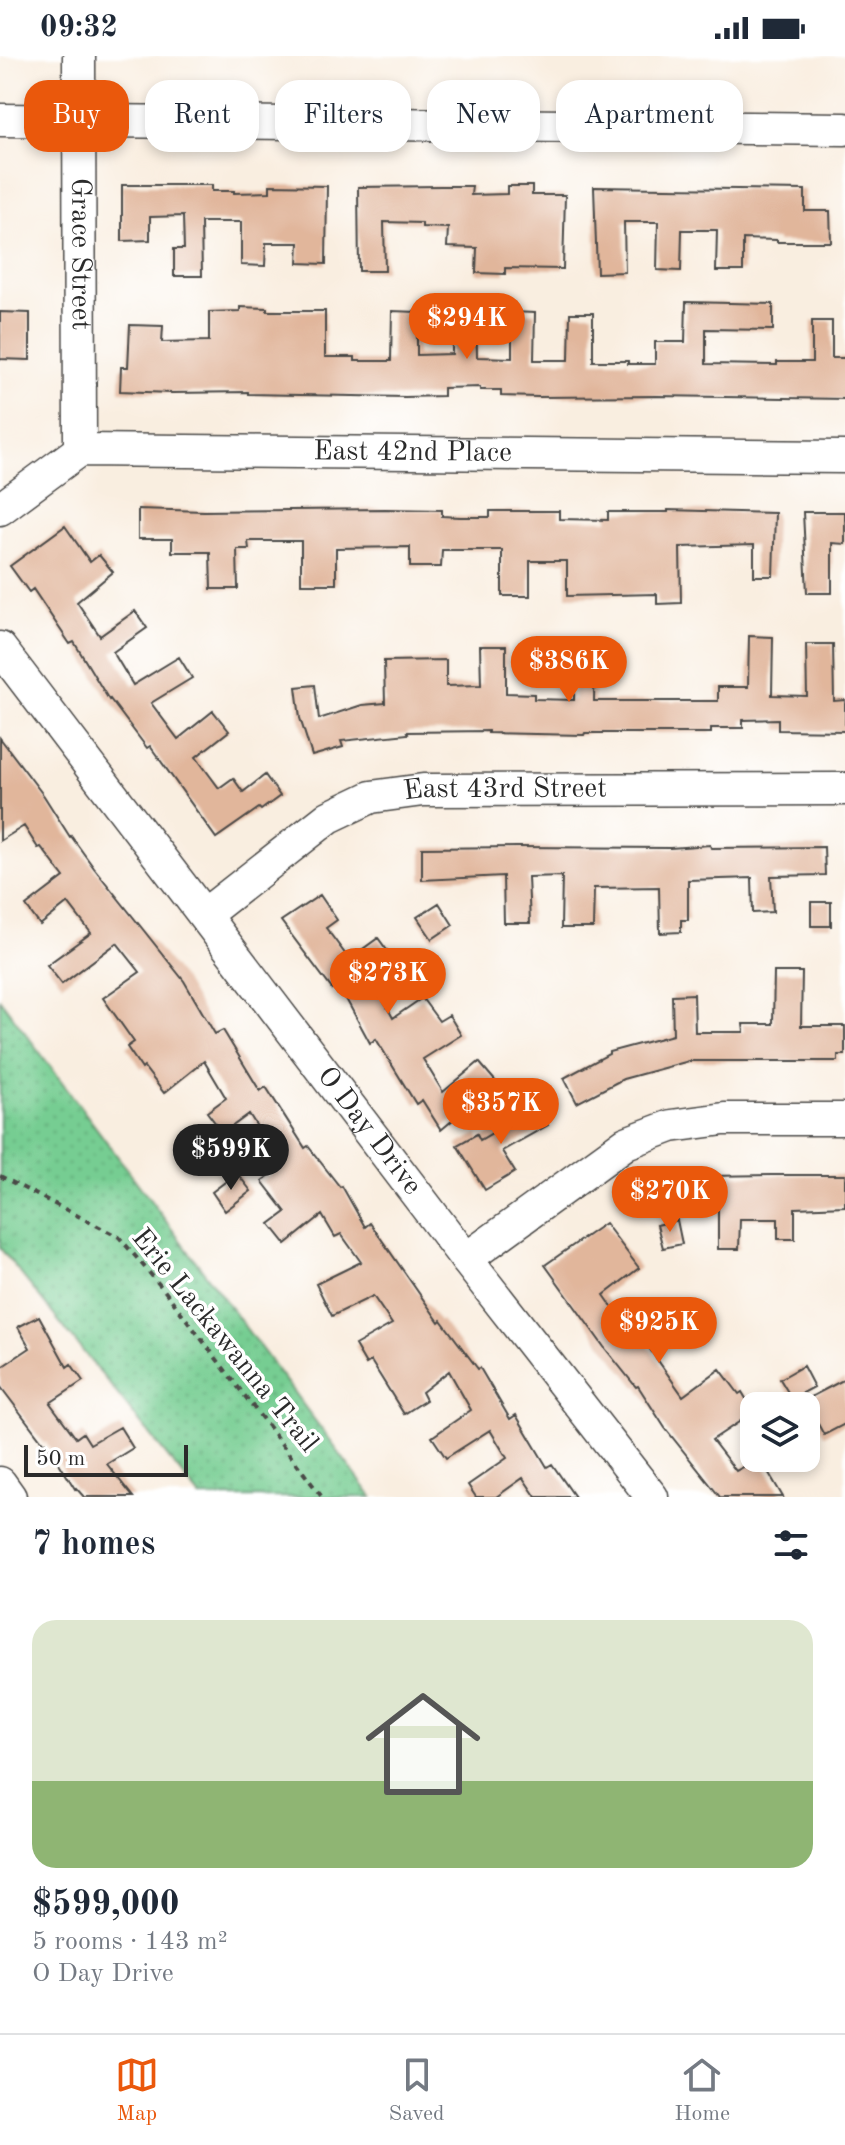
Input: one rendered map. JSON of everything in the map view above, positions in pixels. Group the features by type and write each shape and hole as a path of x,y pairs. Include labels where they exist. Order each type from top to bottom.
{"street":[{"name":"Grace Street","path":"79,56 79,80"},
{"path":"0,120 24,120"},
{"path":"129,122 845,129"},
{"name":"Grace Street","path":"80,152 80,450"},
{"path":"0,509 80,450"},
{"name":"East 42nd Place","path":"80,450 845,457"},
{"name":"O Day Drive","path":"0,648 466,1259 652,1497"},
{"name":"East 43rd Street","path":"204,915 329,817 371,797 423,790 845,789"},
{"path":"466,1259 626,1143 660,1130 724,1119 845,1119"}],"path":[{"name":"Erie Lackawanna Trail","path":"0,1176 119,1237 164,1290 322,1497"}],"green space":[{"path":"0,999 372,1497 200,1497 0,1248"}],"building":[{"path":"122,185 212,185 212,191 234,193 270,192 270,185 327,186 326,264 298,263 299,243 266,243 265,266 241,265 241,222 201,222 202,276 174,276 174,249 184,249 183,216 150,217 150,240 122,241"},
{"path":"472,186 471,195 507,194 507,186 532,186 532,195 565,195 563,269 505,268 505,274 476,273 477,248 447,247 448,228 422,227 422,223 384,222 385,271 359,271 358,187"},
{"path":"594,187 805,190 805,211 830,211 831,242 743,239 743,271 716,271 717,230 682,230 681,271 657,270 658,222 624,222 625,272 597,273"},
{"path":"686,302 773,304 773,330 706,329 706,364 812,362 812,321 832,321 832,358 845,358 845,399 501,396 501,390 480,390 480,387 443,388 443,396 405,397 120,391 121,367 128,367 130,325 163,326 162,342 209,341 209,312 240,311 240,307 267,308 267,311 325,311 325,357 355,357 355,361 391,361 392,311 417,312 417,355 452,354 452,312 476,311 477,357 512,358 512,312 535,313 534,360 569,360 570,313 593,313 593,361 655,364 655,342 685,342"},
{"path":"0,312 30,313 30,360 0,359"},
{"path":"138,509 442,510 442,516 460,517 490,517 490,511 559,511 559,519 608,520 608,512 775,513 773,576 754,576 754,545 680,547 681,603 657,604 657,594 567,596 567,561 530,561 530,596 502,596 502,550 442,550 441,567 410,567 410,547 336,548 336,584 301,584 301,541 248,541 249,549 237,549 238,589 211,589 210,552 172,552 172,539 138,539"},
{"path":"803,512 845,512 845,544 832,543 832,593 807,593"},
{"path":"65,526 90,562 99,555 113,572 77,602 100,636 135,611 147,628 113,652 133,685 179,657 192,678 151,703 178,739 213,711 229,731 196,757 219,788 233,778 243,792 265,775 280,796 216,838 150,746 147,748 109,700 74,642 70,644 33,589 29,592 10,566"},
{"path":"749,636 773,637 772,695 807,696 806,644 833,644 834,701 845,700 845,731 778,730 778,719 743,720 743,728 711,728 711,733 584,735 407,732 341,741 343,747 312,756 300,718 296,687 315,685 319,719 362,705 385,703 384,661 446,660 446,686 481,685 480,646 506,646 506,693 534,694 534,699 574,700 575,657 595,657 594,701 718,701 718,687 748,687"},
{"path":"0,738 44,796 70,837 184,981 215,1034 223,1030 260,1091 266,1087 305,1148 308,1146 342,1186 365,1227 370,1223 439,1322 441,1320 480,1368 510,1419 516,1415 547,1467 552,1464 575,1497 536,1497 523,1478 496,1497 476,1497 468,1485 507,1458 490,1430 446,1458 432,1437 471,1410 449,1371 422,1392 426,1400 404,1414 371,1361 366,1364 355,1345 392,1324 373,1296 332,1316 316,1284 361,1262 341,1234 335,1237 322,1215 286,1244 270,1224 286,1212 262,1181 282,1166 249,1114 223,1133 207,1112 226,1098 204,1061 164,1093 127,1047 134,1042 103,998 140,972 117,943 62,984 47,965 91,933 68,903 40,925 26,906 64,877 41,847 38,848 24,826 0,841"},
{"path":"710,845 711,848 824,847 825,875 771,876 773,912 753,913 752,878 688,880 688,920 681,920 681,932 660,933 659,887 594,888 593,928 561,928 562,876 528,877 530,923 504,923 503,876 422,880 422,848 670,848"},
{"path":"320,895 337,920 326,928 349,959 378,938 392,957 369,974 393,1018 422,998 439,1021 449,1015 461,1035 423,1059 443,1092 479,1062 497,1083 441,1130 422,1100 416,1104 376,1039 370,1043 338,984 332,989 281,921"},
{"path":"811,902 831,902 831,926 811,926"},
{"path":"439,903 453,925 432,939 417,917"},
{"path":"774,972 802,972 801,1026 845,1026 845,1055 838,1055 838,1061 689,1061 623,1079 577,1103 564,1078 609,1052 673,1035 672,995 694,994 695,1032 744,1032 743,1024 773,1024"},
{"path":"536,1102 548,1125 502,1151 515,1172 485,1190 457,1145 477,1134 480,1140 514,1120 512,1115"},
{"path":"237,1173 251,1191 225,1211 212,1192"},
{"path":"845,1175 845,1206 795,1208 795,1239 778,1239 778,1219 740,1219 739,1249 718,1249 718,1207 673,1218 665,1186 707,1176"},
{"path":"677,1220 682,1244 663,1248 657,1225"},
{"path":"605,1223 639,1268 604,1295 625,1325 665,1301 679,1322 645,1342 683,1396 720,1369 740,1393 740,1421 712,1440 736,1471 768,1472 783,1497 720,1497 545,1265"},
{"path":"39,1316 67,1367 71,1364 83,1381 50,1403 76,1438 83,1433 90,1444 120,1427 133,1448 107,1464 133,1497 84,1497 75,1489 46,1442 44,1444 0,1386 0,1368 30,1348 18,1327"},
{"path":"803,1366 814,1387 805,1392 788,1392 780,1379"},
{"path":"845,1379 845,1424 824,1435 820,1428 820,1392"}]}
